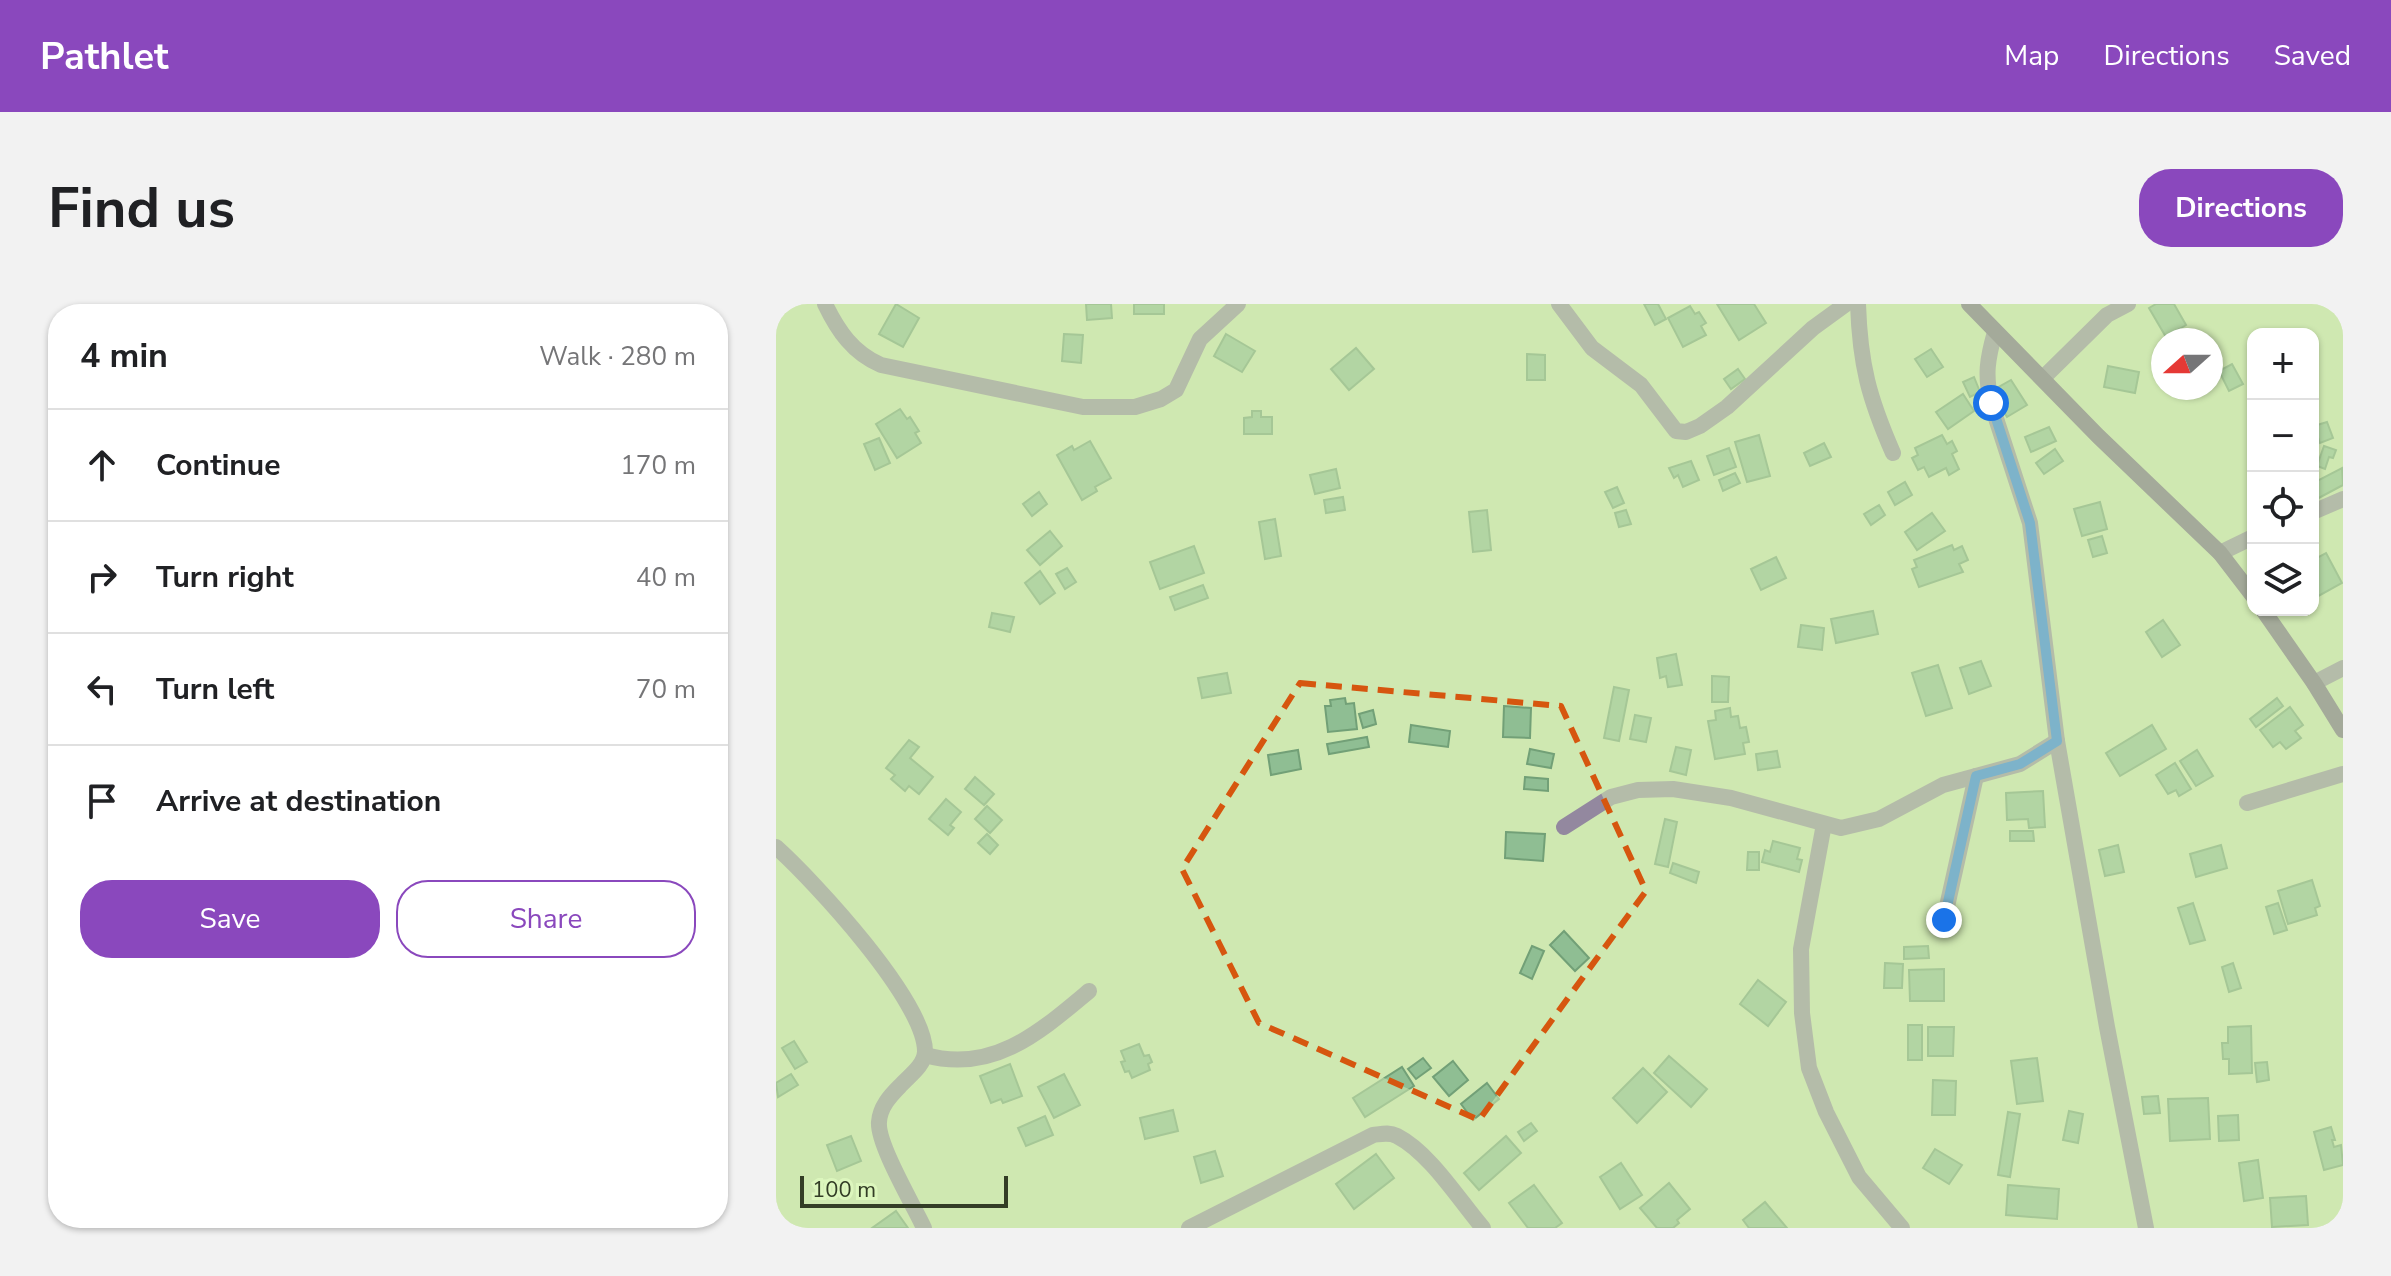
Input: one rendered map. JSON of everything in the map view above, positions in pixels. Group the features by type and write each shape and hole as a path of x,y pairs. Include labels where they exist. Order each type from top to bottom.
{"street":[{"path":"825,304 835,325 851,346 865,358 881,365 1083,407 1135,407 1161,399 1176,390 1200,339 1238,304"},
{"path":"1559,304 1592,348 1641,385 1676,431 1686,432 1727,407 1813,328 1846,304"},
{"path":"1858,304 1861,361 1874,409 1893,453"},
{"path":"1969,304 2098,436 2220,553 2247,588"},
{"path":"2043,378 2107,315 2128,304"},
{"path":"1995,332 1986,364 1987,383 2030,523 2057,741 2146,1228"},
{"path":"2319,509 2343,499"},
{"path":"2220,553 2247,540"},
{"path":"2267,616 2343,730"},
{"path":"2314,683 2343,668"},
{"path":"1564,827 1611,797 1638,790 1673,789 1731,798 1841,828 1865,824 1933,789 2020,764 2057,741"},
{"path":"2247,803 2343,774"},
{"path":"1944,920 1976,776"},
{"path":"1824,824 1801,949 1802,1013 1809,1068 1826,1112 1859,1177 1902,1228"},
{"path":"776,847 858,934 914,1012 925,1055 919,1066 886,1101 879,1122 885,1149 924,1228"},
{"path":"925,1055 957,1060 1009,1050 1040,1032 1089,991"},
{"path":"1189,1228 1373,1135 1387,1133 1398,1136 1428,1161 1483,1228"}],"highlighted area":[{"path":"1300,683 1561,706 1646,891 1479,1120 1259,1023 1182,869"}],"building":[{"path":"896,304 919,318 903,347 879,334"},
{"path":"1086,304 1111,304 1112,318 1087,320"},
{"path":"1134,304 1164,304 1164,314 1134,314"},
{"path":"1644,304 1658,304 1666,319 1655,325"},
{"path":"1717,304 1754,304 1766,323 1739,340"},
{"path":"2156,304 2174,304 2186,325 2161,328 2149,308"},
{"path":"1690,306 1695,314 1699,312 1706,323 1701,326 1706,335 1683,347 1668,318"},
{"path":"1064,334 1083,335 1081,363 1062,361"},
{"path":"1226,334 1255,351 1242,372 1214,356"},
{"path":"1356,348 1374,369 1349,390 1331,369"},
{"path":"1931,349 1943,367 1927,377 1915,359"},
{"path":"1527,354 1545,355 1545,380 1527,380"},
{"path":"2232,364 2243,384 2229,391 2223,379 2223,369"},
{"path":"2108,366 2139,372 2135,393 2104,387"},
{"path":"1738,369 1745,379 1731,389 1724,379"},
{"path":"1974,377 1980,392 1970,397 1963,382"},
{"path":"2011,380 2027,405 2007,417 1998,402 2003,399 1997,388"},
{"path":"1963,394 1974,411 1948,429 1936,412"},
{"path":"900,409 919,431 915,433 921,443 897,458 876,424"},
{"path":"1252,411 1261,411 1261,417 1272,417 1272,434 1244,434 1244,418 1252,417"},
{"path":"2327,422 2333,438 2320,443 2319,424"},
{"path":"2049,427 2056,441 2031,452 2025,437"},
{"path":"1759,435 1770,476 1747,482 1735,442"},
{"path":"1942,435 1947,444 1952,441 1957,451 1952,454 1959,469 1949,475 1946,468 1929,477 1924,467 1918,470 1912,458 1918,455 1915,448"},
{"path":"879,438 890,463 875,470 864,444"},
{"path":"1090,441 1111,478 1095,487 1097,491 1082,500 1057,455 1072,446 1074,450"},
{"path":"1824,443 1831,457 1810,466 1804,453"},
{"path":"2324,446 2336,450 2333,458 2329,457 2325,469 2319,467"},
{"path":"1729,448 1736,467 1714,475 1707,456"},
{"path":"2055,449 2063,461 2044,474 2036,463"},
{"path":"1691,461 1699,480 1683,487 1678,475 1674,478 1669,468"},
{"path":"2342,468 2343,485 2319,498 2319,480"},
{"path":"1336,469 1340,488 1315,494 1310,475"},
{"path":"1735,473 1740,483 1723,491 1719,480"},
{"path":"1905,482 1912,495 1895,505 1888,492"},
{"path":"1617,487 1624,503 1613,508 1605,492"},
{"path":"1039,492 1047,504 1032,516 1023,504"},
{"path":"1343,497 1345,510 1326,513 1324,500"},
{"path":"2100,502 2107,529 2082,536 2074,509"},
{"path":"1879,505 1885,515 1871,525 1864,514"},
{"path":"1487,510 1491,550 1473,552 1469,512"},
{"path":"1626,510 1631,524 1619,527 1615,513"},
{"path":"1932,513 1945,531 1917,550 1905,532"},
{"path":"1275,519 1281,556 1265,559 1259,522"},
{"path":"1050,531 1062,546 1040,565 1027,550"},
{"path":"2102,536 2107,553 2093,557 2088,540"},
{"path":"1952,545 1954,550 1962,546 1968,560 1959,564 1963,572 1919,587 1912,569 1917,567 1914,560"},
{"path":"1194,546 1204,573 1160,589 1150,562"},
{"path":"2326,553 2342,583 2319,596 2319,557"},
{"path":"1776,557 1786,578 1761,590 1751,569"},
{"path":"1067,568 1076,582 1065,589 1056,574"},
{"path":"1040,571 1055,593 1040,604 1025,583"},
{"path":"1203,585 1208,598 1175,610 1170,597"},
{"path":"1873,611 1878,634 1836,643 1831,619"},
{"path":"992,613 1014,617 1010,632 989,627"},
{"path":"2163,620 2180,645 2162,657 2146,632"},
{"path":"1801,625 1824,628 1822,650 1798,647"},
{"path":"1676,654 1682,685 1668,687 1666,676 1660,678 1657,658"},
{"path":"1981,661 1991,686 1969,694 1960,668"},
{"path":"1938,665 1952,708 1926,716 1912,673"},
{"path":"1227,673 1231,693 1202,698 1198,678"},
{"path":"1712,676 1729,677 1728,702 1712,702"},
{"path":"1614,687 1629,690 1619,741 1604,738"},
{"path":"1345,698 1346,704 1354,703 1357,729 1328,732 1325,706 1331,706 1330,700"},
{"path":"2277,698 2283,706 2256,727 2250,719"},
{"path":"1504,706 1531,708 1530,738 1503,737"},
{"path":"2290,707 2303,725 2295,731 2301,738 2286,749 2280,742 2273,747 2260,730"},
{"path":"1730,708 1731,717 1738,716 1740,728 1746,727 1749,742 1743,743 1745,754 1715,759 1708,721 1716,720 1715,711"},
{"path":"1373,710 1376,724 1363,728 1359,714"},
{"path":"1635,715 1651,718 1646,742 1630,739"},
{"path":"1411,725 1450,731 1448,747 1409,742"},
{"path":"2152,725 2166,749 2120,776 2106,753"},
{"path":"1367,737 1369,747 1329,754 1327,744"},
{"path":"909,740 919,747 910,758 933,777 919,794 909,786 905,791 891,779 895,775 886,768"},
{"path":"1676,747 1691,750 1686,775 1670,771"},
{"path":"1530,749 1554,754 1551,768 1527,764"},
{"path":"1298,750 1301,769 1271,775 1268,755"},
{"path":"2197,750 2213,776 2196,786 2180,761"},
{"path":"1777,751 1780,767 1758,770 1756,754"},
{"path":"2175,763 2191,789 2179,796 2176,790 2168,794 2156,775"},
{"path":"975,777 994,794 984,805 965,789"},
{"path":"1525,777 1548,779 1548,791 1524,789"},
{"path":"2043,791 2045,827 2029,828 2028,819 2007,820 2006,793"},
{"path":"946,799 961,812 950,825 954,828 948,835 929,819"},
{"path":"987,806 1002,820 990,833 975,819"},
{"path":"1665,819 1677,822 1668,867 1655,864"},
{"path":"2010,831 2033,831 2034,841 2010,841"},
{"path":"1506,832 1545,834 1543,861 1505,858"},
{"path":"987,834 998,845 990,854 978,843"},
{"path":"1773,841 1800,848 1797,859 1802,860 1799,872 1762,862 1765,850 1770,852"},
{"path":"2118,845 2124,872 2105,876 2099,850"},
{"path":"2221,845 2227,868 2196,877 2190,854"},
{"path":"1748,852 1759,852 1759,870 1747,870"},
{"path":"1673,863 1699,872 1696,883 1670,873"},
{"path":"2312,880 2320,906 2315,908 2317,915 2288,924 2278,891"},
{"path":"2193,903 2205,940 2190,944 2178,908"},
{"path":"2278,903 2287,930 2274,934 2266,907"},
{"path":"1564,931 1589,958 1575,971 1550,945"},
{"path":"1532,946 1544,951 1532,979 1520,973"},
{"path":"1928,946 1929,958 1904,959 1904,947"},
{"path":"1885,963 1903,964 1902,988 1884,988"},
{"path":"2233,963 2241,988 2229,992 2222,967"},
{"path":"1944,969 1944,1001 1910,1001 1909,970"},
{"path":"1758,980 1786,1002 1768,1026 1740,1004"},
{"path":"1908,1025 1922,1025 1922,1060 1908,1060"},
{"path":"2251,1026 2252,1073 2229,1074 2229,1059 2223,1059 2222,1043 2228,1043 2228,1027"},
{"path":"1928,1027 1954,1027 1953,1056 1928,1056"},
{"path":"794,1041 807,1062 795,1069 782,1048"},
{"path":"1139,1044 1144,1056 1149,1055 1152,1062 1148,1064 1150,1070 1132,1078 1129,1071 1125,1072 1121,1051"},
{"path":"1669,1056 1707,1089 1691,1107 1654,1073"},
{"path":"1423,1058 1431,1068 1416,1079 1408,1069"},
{"path":"2037,1058 2043,1101 2017,1104 2011,1061"},
{"path":"1453,1061 1468,1080 1449,1096 1433,1077"},
{"path":"2267,1062 2269,1080 2257,1082 2255,1063"},
{"path":"1010,1064 1022,1096 1003,1103 1001,1099 991,1103 980,1076"},
{"path":"1402,1067 1414,1086 1365,1117 1353,1098"},
{"path":"1643,1068 1667,1092 1637,1123 1613,1098"},
{"path":"791,1074 798,1085 778,1097 776,1083"},
{"path":"1064,1074 1080,1105 1054,1118 1038,1087"},
{"path":"1933,1080 1956,1081 1955,1115 1932,1115"},
{"path":"1487,1083 1499,1099 1473,1120 1461,1104"},
{"path":"2158,1096 2160,1113 2144,1114 2142,1097"},
{"path":"2208,1098 2210,1139 2170,1141 2168,1099"},
{"path":"1173,1110 1178,1131 1145,1139 1140,1118"},
{"path":"2069,1111 2083,1114 2078,1143 2063,1140"},
{"path":"2008,1112 2020,1114 2010,1177 1998,1175"},
{"path":"2238,1115 2239,1140 2219,1141 2218,1116"},
{"path":"1045,1116 1053,1135 1026,1146 1018,1128"},
{"path":"1531,1123 1537,1131 1524,1141 1518,1132"},
{"path":"2331,1127 2334,1147 2341,1145 2343,1165 2324,1170 2314,1132"},
{"path":"851,1136 861,1161 837,1171 827,1145"},
{"path":"1506,1136 1521,1153 1479,1190 1464,1173"},
{"path":"1935,1149 1962,1165 1949,1184 1923,1168"},
{"path":"1215,1151 1223,1176 1201,1183 1194,1157"},
{"path":"1376,1154 1394,1178 1354,1209 1336,1184"},
{"path":"2258,1160 2263,1198 2244,1201 2239,1163"},
{"path":"1621,1163 1642,1195 1620,1209 1600,1177"},
{"path":"1669,1183 1690,1209 1673,1228 1657,1228 1640,1208"},
{"path":"1534,1185 1562,1223 1555,1228 1528,1228 1509,1203"},
{"path":"2008,1185 2059,1189 2057,1219 2006,1215"},
{"path":"2306,1196 2308,1225 2272,1227 2270,1198"},
{"path":"1765,1202 1787,1228 1749,1228 1743,1220"},
{"path":"896,1211 908,1228 872,1228"}],"route":[{"path":"1944,920 1976,776 2020,764 2057,741 2030,523 1991,403"}]}
